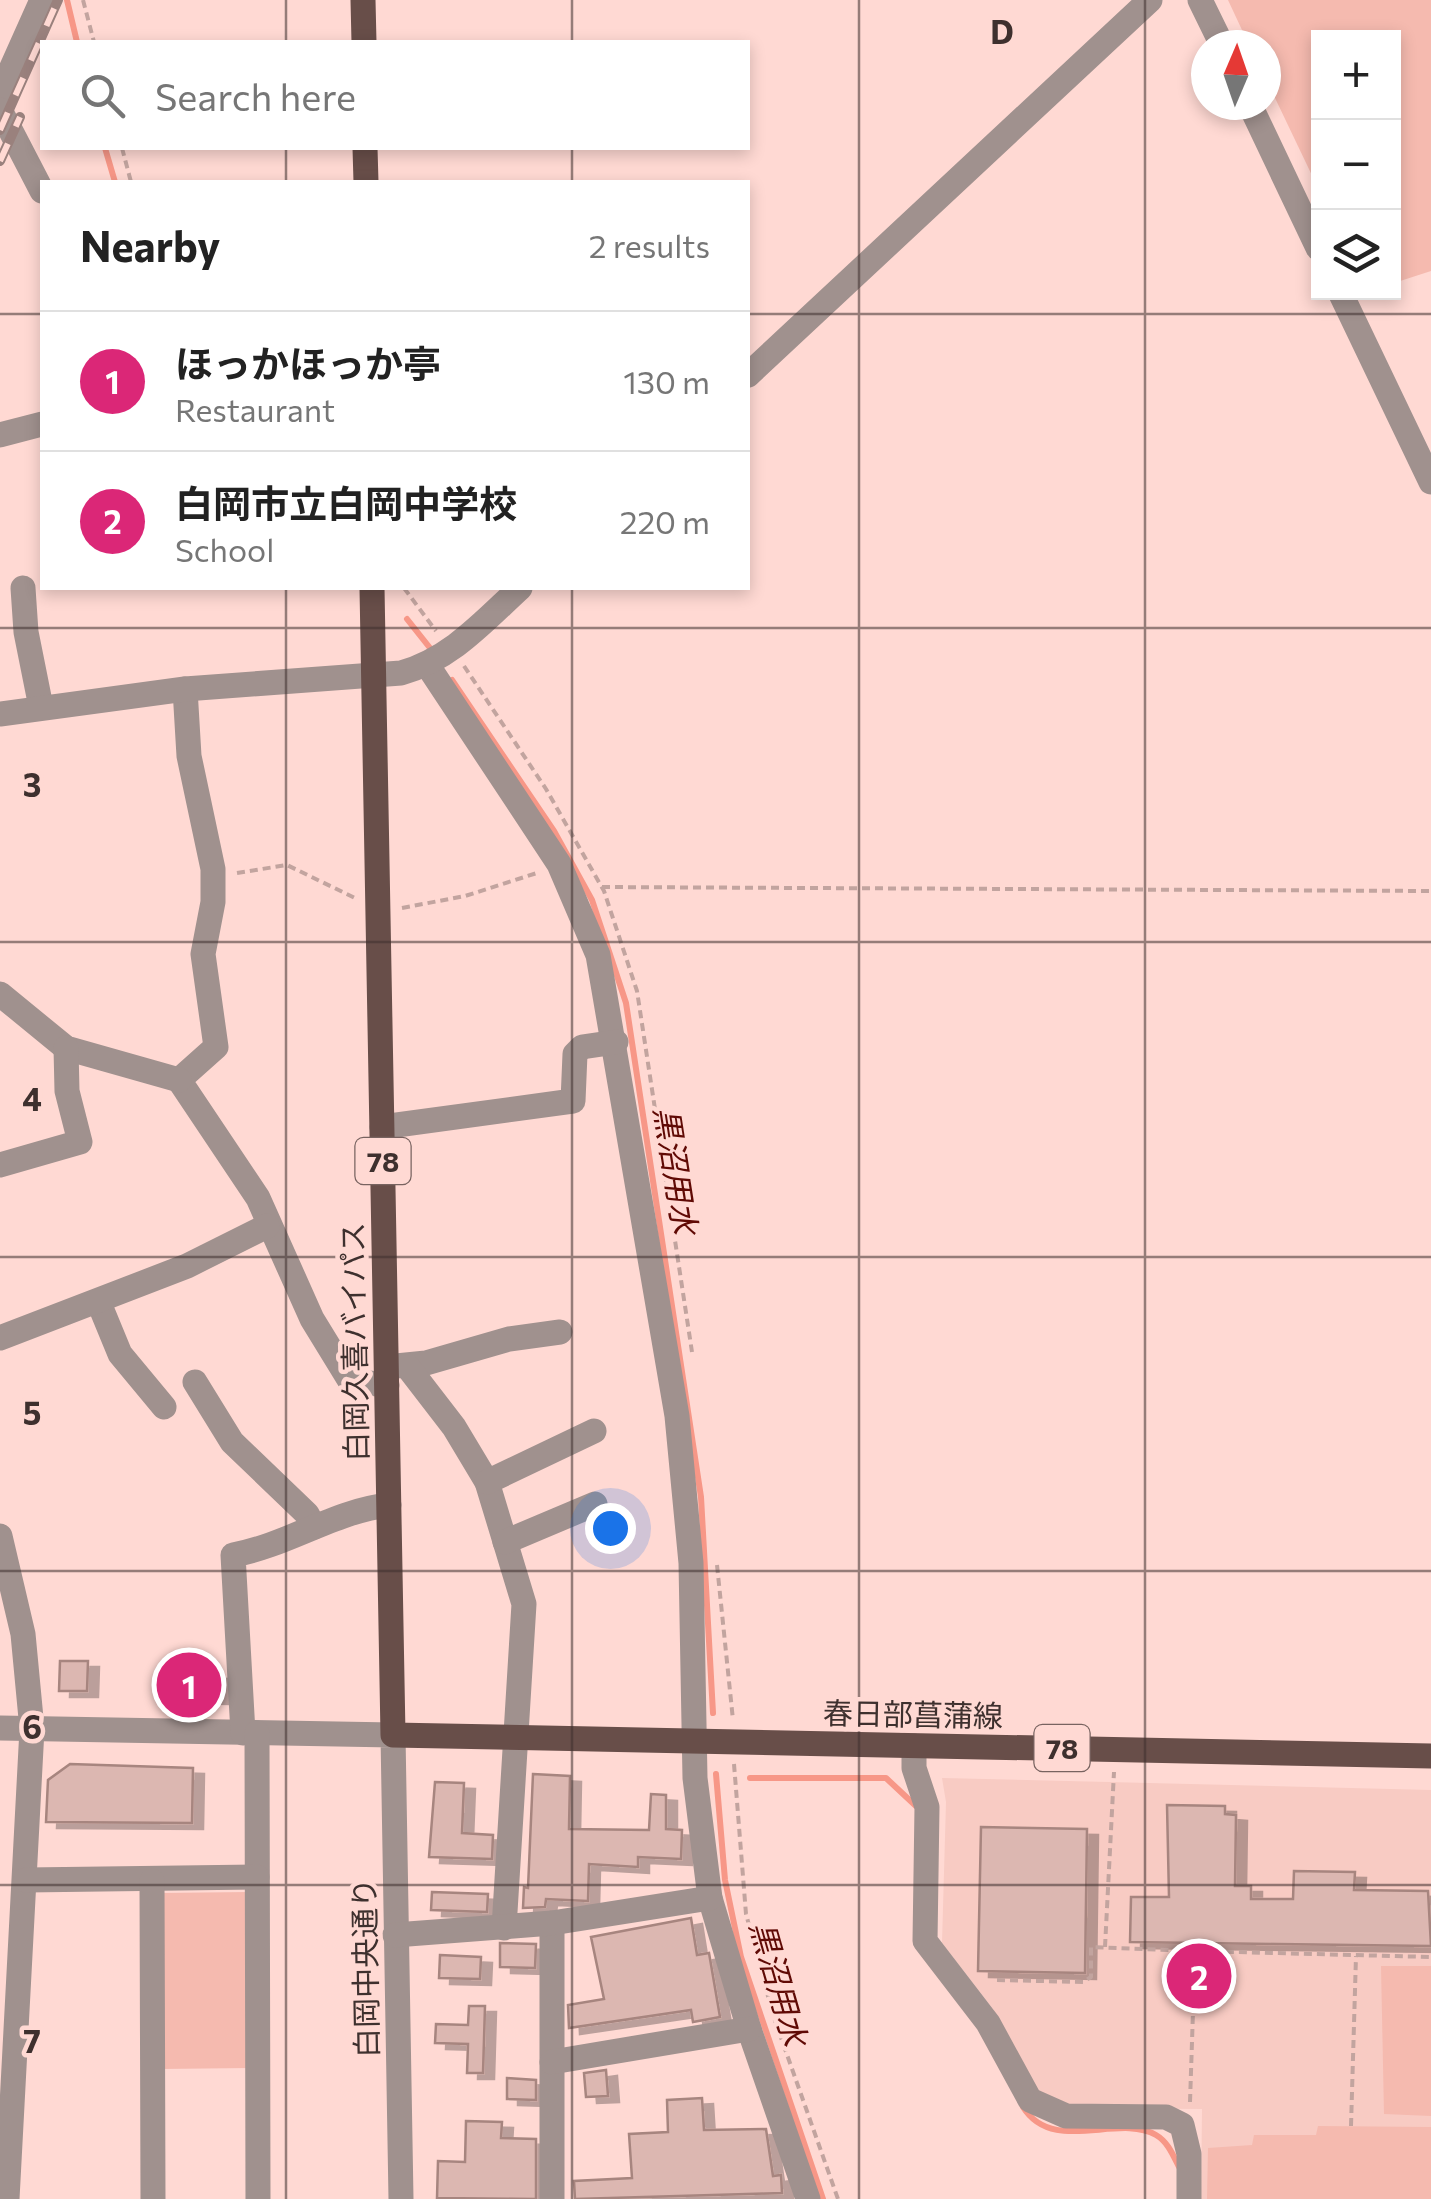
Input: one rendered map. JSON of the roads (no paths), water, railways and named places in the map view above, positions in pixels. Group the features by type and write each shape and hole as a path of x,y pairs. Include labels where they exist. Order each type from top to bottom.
{"main road":[{"path":"363,0 364,40"},
{"path":"365,150 366,180"},
{"name":"白岡久喜バイパス","path":"372,590 382,1127 393,1372 389,1505 393,1735"},
{"name":"春日部菖蒲線","path":"393,1735 1431,1756"}],"street":[{"path":"0,94 42,0"},
{"path":"750,374 1150,0"},
{"path":"1200,0 1215,30"},
{"path":"0,110 40,187"},
{"path":"1257,120 1311,233"},
{"path":"1344,300 1431,482"},
{"path":"0,435 40,425"},
{"path":"23,588 26,632 42,707"},
{"path":"0,714 185,689 374,676 428,666 452,651 518,590"},
{"path":"428,666 559,864 598,955 616,1042 677,1416 691,1563 694,1742 710,1898 749,2029 808,2199"},
{"path":"179,1080 216,1047 203,954 213,902 213,876 190,756 185,689"},
{"path":"0,994 66,1048 179,1080 258,1198 267,1226 312,1319 350,1380 509,1339 560,1332"},
{"path":"382,1127 573,1101 575,1054 582,1048 616,1042"},
{"path":"0,1165 80,1142 68,1090 66,1048"},
{"path":"0,1338 99,1302 267,1226"},
{"path":"99,1302 120,1354 164,1407"},
{"path":"393,1372 454,1428 487,1482 524,1604 504,1928"},
{"path":"195,1382 232,1442 307,1514 314,1526"},
{"path":"487,1482 594,1431"},
{"path":"505,1542 595,1504"},
{"path":"258,2199 257,1877 250,1733 234,1555 260,1550 363,1508 389,1505"},
{"path":"0,1536 23,1634 32,1729 26,1880 11,1921 6,2199"},
{"path":"0,1728 393,1735"},
{"name":"白岡中央通り","path":"393,1735 401,2199"},
{"path":"914,1746 914,1768 927,1807 925,1941 988,2023 1030,2100 1066,2116 1166,2118 1182,2125 1189,2154 1189,2199"},
{"path":"26,1880 257,1877"},
{"path":"152,1881 153,2199"},
{"path":"394,1935 552,1924 710,1898"},
{"path":"552,1924 552,2199"},
{"path":"552,2062 749,2029"}],"waterway":[{"name":"黒沼用水","path":"67,0 77,40"},
{"name":"黒沼用水","path":"106,150 114,180"},
{"name":"黒沼用水","path":"407,619 430,648"},
{"name":"黒沼用水","path":"452,680 554,831 592,900 626,1003 701,1497 713,1713"},
{"name":"黒沼用水","path":"716,1774 725,1880 741,1957 823,2199"},
{"path":"750,1778 886,1778 917,1807"},
{"path":"1023,2107 1051,2129 1141,2129 1167,2145 1179,2167"}],"railway":[{"path":"40,40 58,0"},
{"path":"0,130 40,40"},
{"path":"0,161 20,117"}],"place":[{"name":"ほっかほっか亭","path":"189,1685"},
{"name":"白岡市立白岡中学校","path":"1199,1976"}]}
